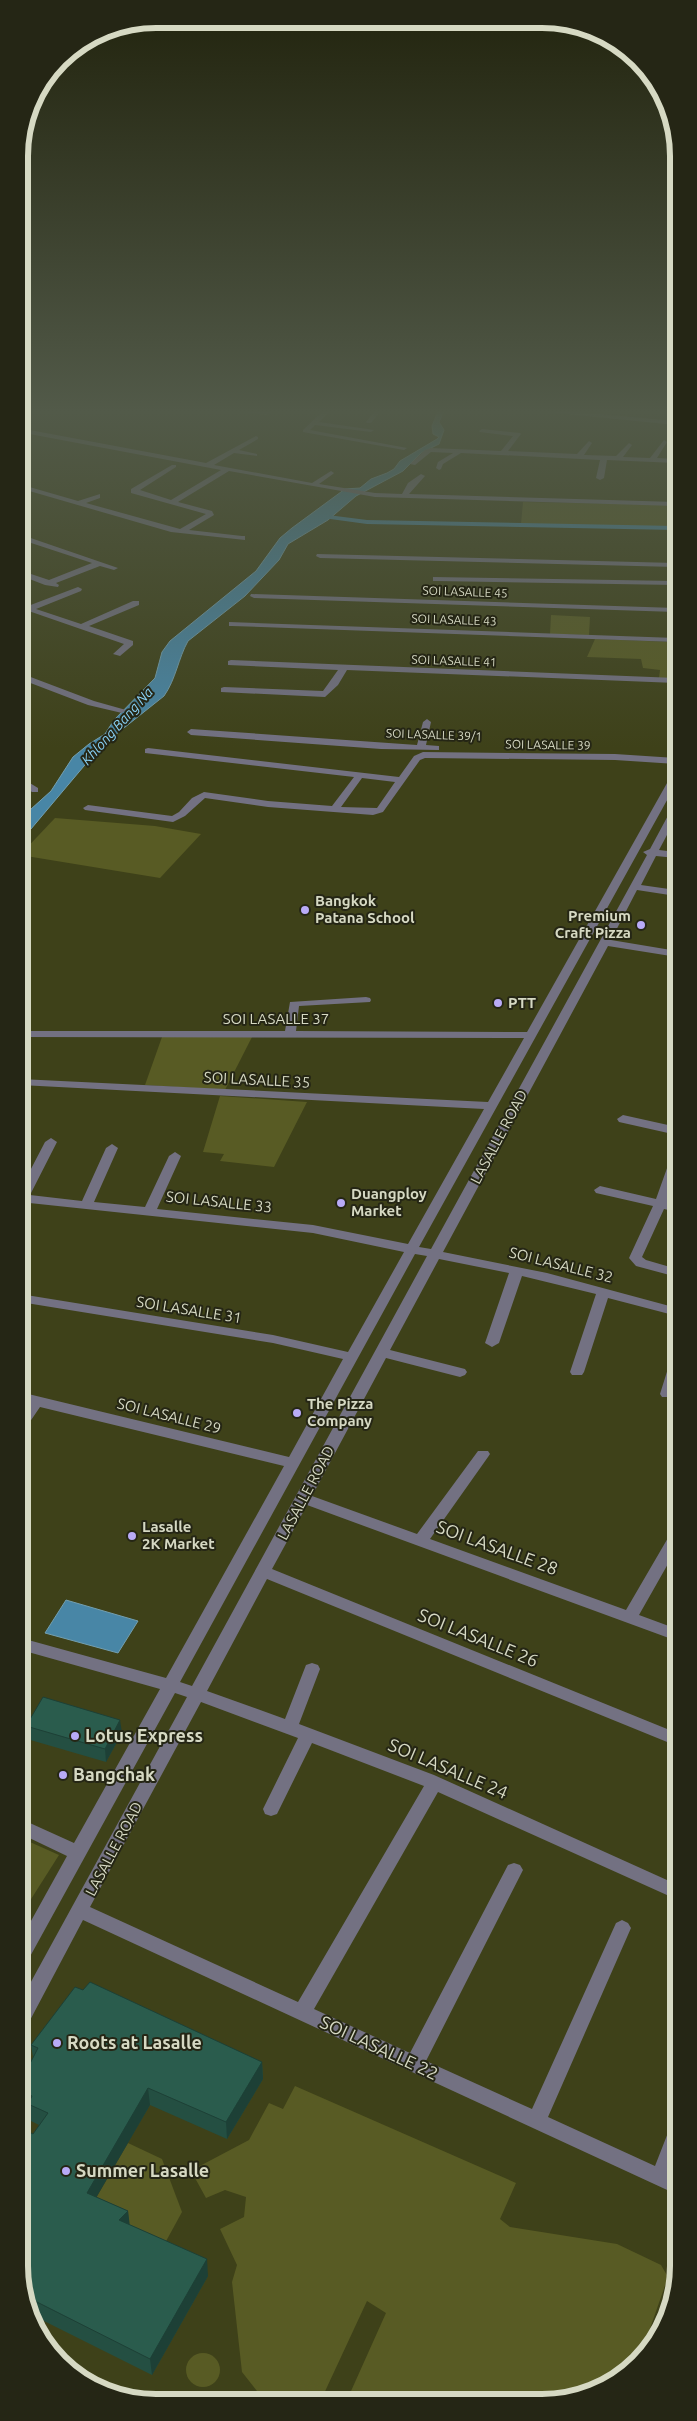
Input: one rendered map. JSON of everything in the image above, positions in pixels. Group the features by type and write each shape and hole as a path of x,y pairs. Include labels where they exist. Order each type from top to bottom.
{"street":[{"path":"142,522 171,530 242,538"},
{"path":"182,531 199,522"},
{"path":"28,539 114,568"},
{"path":"320,556 670,565"},
{"path":"48,582 100,563"},
{"path":"28,575 63,588"},
{"path":"436,578 670,583"},
{"path":"28,607 78,588"},
{"name":"SOI LASALLE 45","path":"254,596 670,610"},
{"path":"83,626 136,603"},
{"path":"28,609 130,643 117,654"},
{"name":"SOI LASALLE 43","path":"232,624 670,637"},
{"name":"SOI LASALLE 41","path":"231,663 670,682"},
{"path":"224,690 325,694 344,669"},
{"path":"28,679 91,703 122,710"},
{"path":"421,747 427,722"},
{"name":"SOI LASALLE 39/1","path":"191,732 381,746 505,750 615,750 670,754"},
{"path":"148,751 401,780"},
{"name":"SOI LASALLE 39","path":"88,808 173,819 179,816 196,798 204,794 268,804 377,812 417,758 423,755 615,757 670,761"},
{"path":"335,809 360,775"},
{"path":"28,785 35,790"},
{"name":"LASALLE ROAD","path":"28,1944 293,1463 670,789"},
{"name":"LASALLE ROAD","path":"28,2006 81,1911 670,822"},
{"path":"636,850 670,854"},
{"path":"635,887 670,893"},
{"path":"605,942 670,953"},
{"path":"290,1034 294,1004 366,1000"},
{"name":"SOI LASALLE 37","path":"28,1034 531,1035"},
{"name":"SOI LASALLE 35","path":"28,1082 492,1106"},
{"path":"623,1119 670,1129"},
{"path":"28,1184 50,1142"},
{"path":"86,1205 112,1148"},
{"path":"150,1211 175,1156"},
{"path":"669,1271 635,1260 660,1204 670,1177"},
{"path":"600,1190 670,1206"},
{"name":"SOI LASALLE 33","path":"28,1199 297,1227 414,1248 437,1254"},
{"name":"SOI LASALLE 32","path":"437,1254 517,1270 669,1310"},
{"path":"492,1343 517,1270"},
{"path":"577,1372 604,1292"},
{"name":"SOI LASALLE 31","path":"28,1299 273,1340 352,1357"},
{"path":"382,1353 460,1372"},
{"path":"667,1394 669,1386"},
{"name":"SOI LASALLE 29","path":"28,1399 293,1463"},
{"path":"28,1414 37,1401"},
{"path":"420,1540 483,1454"},
{"name":"SOI LASALLE 28","path":"303,1498 669,1632"},
{"path":"630,1617 669,1548"},
{"name":"SOI LASALLE 26","path":"264,1572 669,1737"},
{"name":"SOI LASALLE 24","path":"28,1646 170,1685 290,1727 434,1782 669,1889"},
{"path":"290,1727 312,1669"},
{"path":"271,1809 308,1734"},
{"path":"302,2013 434,1782"},
{"path":"28,1829 79,1853"},
{"path":"414,2064 514,1870"},
{"name":"SOI LASALLE 22","path":"81,1911 669,2182"},
{"path":"537,2121 622,1928"},
{"path":"660,2178 669,2154"}],"green space":[{"path":"521,522 670,522 670,527 521,524"},
{"path":"551,615 590,617 589,635 550,634"},
{"path":"595,639 670,642 670,679 659,678 660,670 643,668 641,659 587,657"},
{"path":"55,818 155,826 201,834 160,878 28,856 28,847"},
{"path":"162,1037 252,1037 225,1090 145,1085"},
{"path":"220,1096 307,1102 274,1167 220,1161 224,1154 203,1152"},
{"path":"28,1841 59,1855 28,1904"},
{"path":"295,2086 516,2183 500,2219 510,2227 617,2244 661,2265 668,2277 647,2338 638,2350 619,2367 598,2380 566,2391 541,2394 350,2394 386,2313 367,2301 324,2394 259,2394 242,2372 232,2282 237,2265 220,2229 244,2217 246,2197 225,2190 206,2198 195,2178 196,2168 249,2140 269,2103 283,2109"},
{"path":"128,2143 162,2159 182,2212 159,2254 89,2210"},
{"path":"203,2353 210,2354 215,2358 219,2363 219,2377 215,2382 210,2386 203,2387 196,2386 191,2382 187,2377 186,2370 187,2363 191,2358 196,2354"}],"water":[{"name":"Khlong Bang Na","path":"300,522 325,522 288,544 279,560 245,596 188,641 164,696 100,747 28,832 28,812 51,791 73,757 105,734 114,720 155,678 162,652 170,641 256,571 280,538"},
{"path":"66,1600 138,1621 118,1653 45,1633"}],"building":[{"path":"43,1697 120,1720 105,1749 28,1727 28,1723"},
{"name":"Summer Lasalle","path":"90,1982 262,2062 226,2122 148,2088 87,2193 128,2211 119,2220 207,2259 150,2359 32,2300 30,2290 28,2273 28,2132 33,2134 48,2113 28,2104 32,2096 28,2094 28,2067 38,2048 31,2045 75,1987 83,1990"}],"waterway":[{"path":"367,522 670,528"}],"place":[{"name":"Bangkok Patana School","path":"305,910"},
{"name":"Premium Craft Pizza","path":"641,925"},
{"name":"PTT","path":"498,1003"},
{"name":"Duangploy Market","path":"341,1203"},
{"name":"The Pizza Company","path":"297,1413"},
{"name":"Lasalle 2K Market","path":"132,1536"},
{"name":"Lotus Express","path":"75,1736"},
{"name":"Bangchak","path":"63,1775"},
{"name":"Roots at Lasalle","path":"57,2043"},
{"name":"Summer Lasalle","path":"66,2171"}]}
